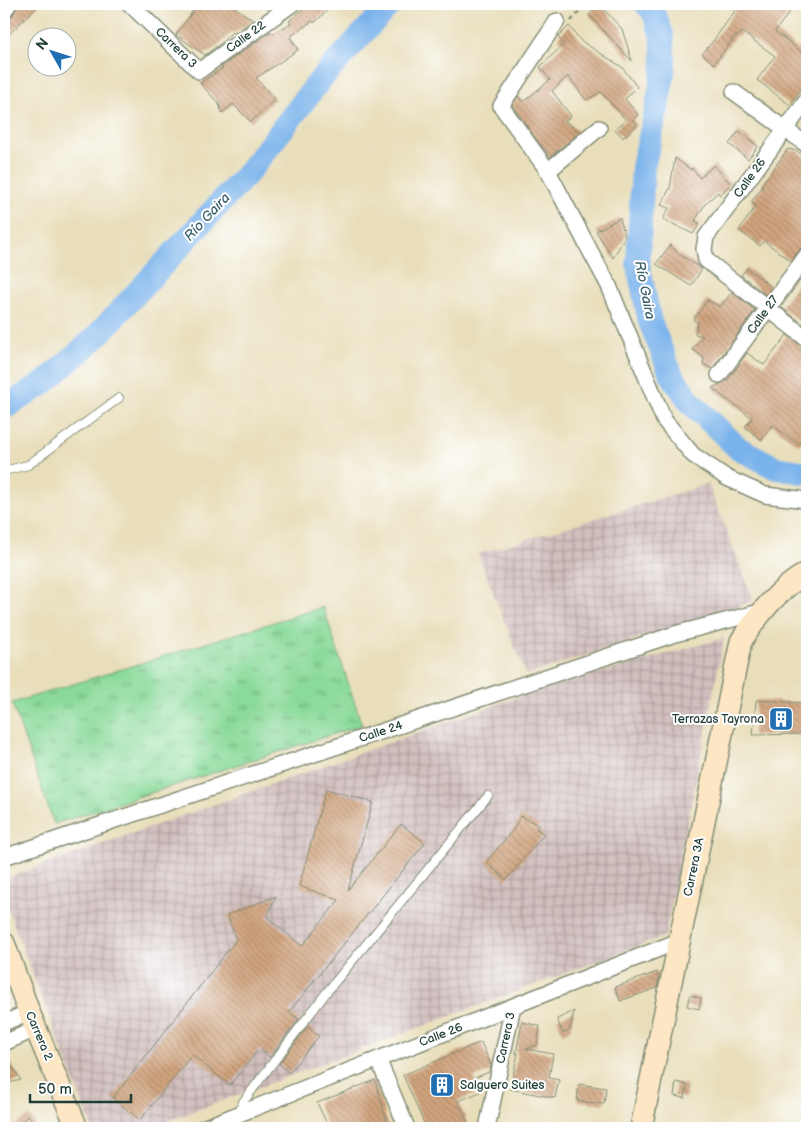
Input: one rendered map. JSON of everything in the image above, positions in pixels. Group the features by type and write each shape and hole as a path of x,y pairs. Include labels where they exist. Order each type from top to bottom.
{"street":[{"path":"4,11 9,4"},
{"name":"Carrera 3","path":"130,4 199,71"},
{"name":"Calle 22","path":"199,71 292,4"},
{"path":"557,20 501,106 548,171 609,286 664,420 693,455 727,478 765,495 807,500"},
{"path":"734,92 807,145"},
{"name":"Calle 26","path":"767,309 706,260 704,249 706,237 807,100"},
{"path":"548,171 599,128"},
{"name":"Calle 27","path":"719,375 807,255"},
{"path":"767,309 807,339"},
{"name":"Carrera 3A","path":"642,1128 741,640 760,612 796,579 807,573"},
{"name":"Calle 24","path":"4,857 675,634 760,612"},
{"name":"Calle 26","path":"203,1128 679,941"},
{"name":"Carrera 2","path":"4,943 22,1023 77,1128"},
{"name":"Carrera 2","path":"4,982 63,1128"},
{"name":"Carrera 3","path":"487,1128 513,1006"},
{"path":"4,1043 22,1023"},
{"path":"378,1059 407,1128"}],"lane":[{"path":"4,471 28,465 119,398"},
{"path":"238,1114 243,1102 326,993 488,796"}],"path":[{"path":"557,20 571,22 587,4"}],"shaded area":[{"path":"708,484 754,601 526,675 478,554"},
{"path":"724,638 665,936 149,1128 92,1128 4,899 4,879 538,690"}],"green space":[{"path":"323,607 362,725 54,824 12,703"}],"building":[{"path":"19,4 40,4 4,39 4,22 12,16"},
{"path":"198,4 230,4 253,20 235,33 232,32 205,55 176,35"},
{"path":"309,4 334,4 314,23 312,21 290,37 298,50 256,78 275,99 251,122 233,104 222,113 219,104 200,83 270,32 273,34 291,23 289,21"},
{"path":"599,4 622,29 632,61 589,15"},
{"path":"726,4 796,4 775,31 807,56 807,80 790,105 757,80 775,56 742,32 738,37 736,35 714,64 702,54 735,11"},
{"path":"569,26 581,41 622,67 637,87 625,99 638,115 633,120 637,125 623,138 615,129 626,120 601,92 586,100 568,76 552,91 571,116 565,121 580,132 550,157 512,106 518,96 523,102 550,80 540,67 564,44 558,37"},
{"path":"739,131 758,146 748,159 729,144"},
{"path":"788,149 797,151 807,159 807,246 800,249 791,261 764,241 760,246 739,230 756,206 751,202"},
{"path":"675,158 691,170 692,168 700,178 714,165 731,184 720,195 718,192 705,204 695,221 700,224 693,234 663,219 669,208 661,205 670,188"},
{"path":"620,218 625,237 613,258 596,231"},
{"path":"670,245 679,254 702,269 691,286 656,264"},
{"path":"747,268 772,287 766,295 741,275"},
{"path":"807,271 807,327 781,307"},
{"path":"732,292 755,310 712,369 703,364 704,358 692,349 703,336 695,334 698,322 693,320 708,300 720,307"},
{"path":"787,335 802,347 801,349 807,354 807,375 803,380 807,384 807,435 799,445 772,425 762,440 745,427 752,418 712,388 728,380 747,353 764,365"},
{"name":"Terrazas Tayrona","path":"756,700 807,703 807,734 753,735"},
{"path":"326,789 373,802 348,890 401,824 425,843 289,1012 299,1019 270,1057 259,1049 230,1085 192,1055 140,1120 113,1098 236,940 227,915 276,896 267,917 302,946 339,900 299,886"},
{"path":"520,816 539,825 536,829 544,834 506,880 486,862 513,830"},
{"path":"657,972 659,978 657,988 620,1001 615,987"},
{"path":"690,995 701,998 699,1009 687,1006"},
{"path":"574,1011 570,1030 563,1034 557,1019"},
{"path":"522,1022 540,1026 537,1045 526,1049 553,1054 549,1078 559,1080 555,1098 510,1089 518,1053 516,1054"},
{"path":"308,1026 319,1036 289,1073 279,1064"},
{"name":"Salguero Suites","path":"481,1042 491,1065 489,1072 474,1078 480,1092 458,1101 470,1128 426,1128 403,1075"},
{"path":"4,1053 21,1080 4,1084"},
{"path":"375,1080 389,1128 329,1128 317,1103"},
{"path":"676,1082 687,1085 685,1098 674,1096"},
{"path":"579,1084 606,1088 604,1104 577,1101"},
{"path":"29,1116 38,1128 11,1128"}],"waterway":[{"name":"Río Gaira","path":"4,408 44,383 94,339 248,173 321,79 390,4"},
{"name":"Río Gaira","path":"646,4 653,11 662,35 664,67 657,108 643,167 638,264 650,322 671,374 691,403 738,448 776,468 807,473"}],"place":[{"name":"Terrazas Tayrona","path":"781,719"},
{"name":"Salguero Suites","path":"442,1085"}]}
